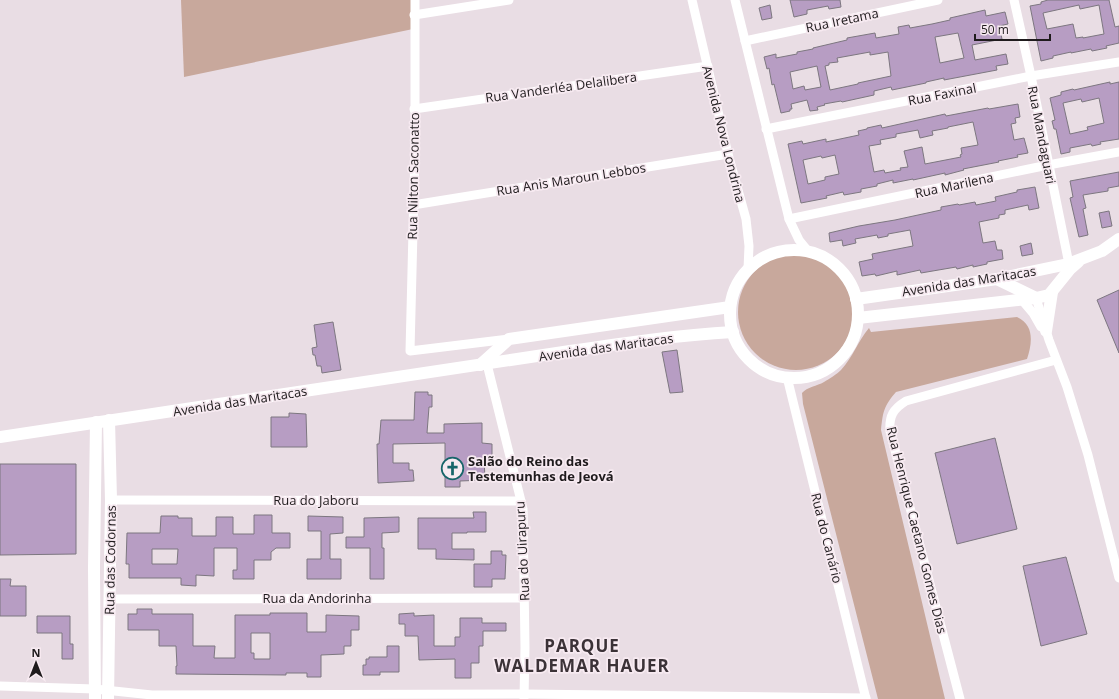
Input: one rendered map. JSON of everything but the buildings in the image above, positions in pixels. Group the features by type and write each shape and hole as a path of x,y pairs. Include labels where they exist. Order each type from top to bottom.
{"street":[{"name":"Rua Nilton Saconatto","path":"410,351 415,0"},
{"path":"414,15 509,0"},
{"name":"Avenida Nova Londrina","path":"692,0 728,154 746,219 749,246 748,269"},
{"path":"735,0 789,219 798,240 808,252"},
{"name":"Rua Iretama","path":"745,41 938,0"},
{"name":"Rua Mandaguari","path":"1014,0 1031,76 1069,266"},
{"name":"Rua Faxinal","path":"766,129 1031,76 1119,62"},
{"name":"Rua Vanderléa Delalibera","path":"414,109 708,66"},
{"name":"Rua Marilena","path":"789,219 1048,165 1119,152"},
{"name":"Rua Anis Maroun Lebbos","path":"413,205 728,154"},
{"path":"1047,336 1052,292 1069,266 1081,259 1102,251 1119,239"},
{"path":"792,250 808,252 823,257 836,265 846,276 853,289 857,303 858,318 855,333 849,346 840,358 829,367 802,377 777,375 758,366 749,359 737,342 730,320 730,307 733,294 739,281 748,269 761,259 776,252 792,250"},
{"name":"Avenida das Maritacas","path":"856,299 997,279 1069,266"},
{"path":"997,279 1036,298 1047,336 1067,387 1088,455 1119,578"},
{"name":"Avenida das Maritacas","path":"858,318 1022,300 1049,295 1052,292"},
{"path":"1022,300 1047,336"},
{"name":"Avenida das Maritacas","path":"410,351 509,339 730,307"},
{"path":"636,321 639,341"},
{"name":"Avenida das Maritacas","path":"0,437 484,363 639,341 733,332"},
{"path":"484,363 509,339"},
{"name":"Rua Henrique Caetano Gomes Dias","path":"960,699 890,431 890,420 897,407 906,401 1056,360"},
{"name":"Rua do Uirapuru","path":"484,363 522,509 524,697"},
{"name":"Rua do Canário","path":"788,377 866,699"},
{"name":"Rua das Codornas","path":"108,695 111,568 109,420"},
{"name":"Rua das Codornas","path":"95,694 94,568 96,422"},
{"name":"Rua do Jaboru","path":"111,500 521,501"},
{"path":"94,568 111,568"},
{"name":"Rua da Andorinha","path":"110,599 524,598"},
{"path":"0,686 108,695 866,699"}],"shaded area":[{"path":"181,0 414,0 413,29 184,77"},
{"path":"796,254 807,255 818,259 837,271 849,290 853,301 853,323 849,334 837,353 818,365 807,369 796,370 785,369 774,365 755,353 743,334 739,323 738,312 739,301 743,290 755,271 774,259 785,255"},
{"path":"1017,317 1023,320 1027,325 1031,335 1027,359 896,392 885,409 882,418 881,430 945,699 878,699 803,404 802,393 809,388 824,382 841,370 869,328 871,332"}],"place":[{"name":"Salão do Reino das Testemunhas de Jeová","path":"452,468"}],"district":[{"name":"PARQUE WALDEMAR HAUER","path":"582,655"}]}
